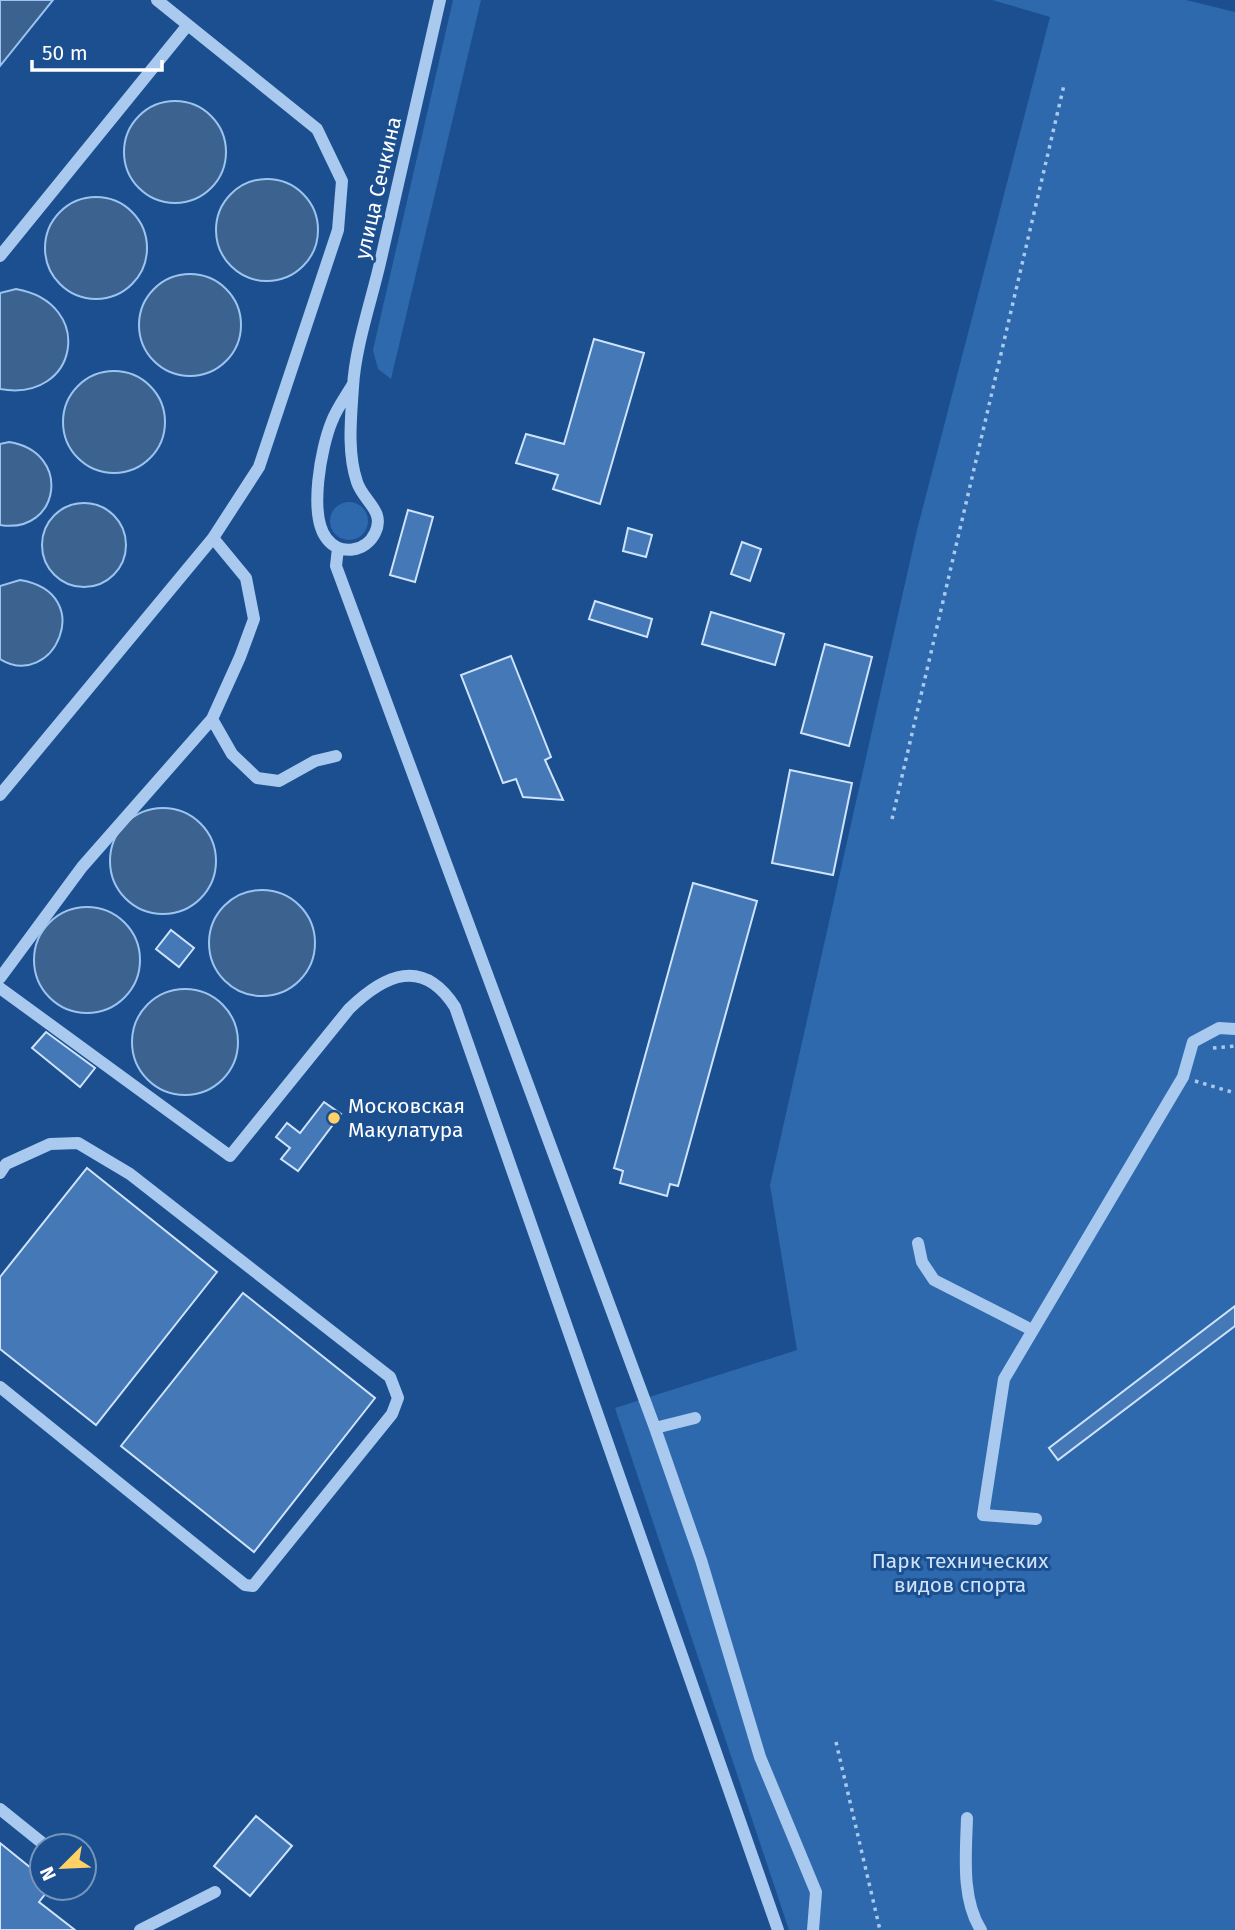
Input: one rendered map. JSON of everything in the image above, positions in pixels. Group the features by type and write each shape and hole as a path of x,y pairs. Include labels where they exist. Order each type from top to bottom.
{"street":[{"path":"0,795 213,538 259,467 338,230 342,181 317,129 157,0"},
{"name":"улица Сечкина","path":"353,384 332,421 321,461 319,518 324,536 338,548 356,549 365,545 377,530 378,521 376,511 357,483 351,457 353,384 440,0"},
{"path":"0,256 187,26"},
{"path":"0,978 82,867 212,719 254,619 246,578 213,538"},
{"path":"338,548 336,566 655,1428 701,1560 760,1757 816,1892 813,1930"},
{"path":"212,719 232,754 257,778 279,781 315,761 337,756"},
{"path":"0,988 230,1156 349,1009 368,991 390,979 409,976 428,980 443,988 455,1007 778,1930"},
{"path":"1036,1519 983,1514 1004,1379 1183,1077 1193,1042 1219,1028 1235,1029"},
{"path":"0,1173 6,1164 50,1144 78,1143 130,1174 390,1377 398,1398 392,1414 253,1586 245,1585 0,1387"},
{"path":"918,1243 922,1262 934,1280 1032,1330"},
{"path":"655,1428 695,1418"},
{"path":"0,1809 29,1832"},
{"path":"967,1818 965,1866 971,1899 981,1930"},
{"path":"140,1930 215,1892"}],"path":[{"path":"892,820 1064,85"},
{"path":"1183,1077 1235,1093"},
{"path":"836,1742 880,1930"}],"green space":[{"path":"453,0 481,0 391,379 378,369 373,350"},
{"name":"Парк технических видов спорта","path":"992,0 1186,0 1235,12 1235,1930 789,1930 615,1408 797,1350 770,1185 917,530 1050,17"},
{"path":"349,502 363,507 368,521 363,535 349,540 335,535 330,521 335,507"}],"shaded area":[{"path":"0,0 53,0 0,66"},
{"path":"175,101 195,105 211,116 222,132 226,152 222,172 211,188 195,199 175,203 155,199 139,188 128,172 124,152 128,132 139,116 155,105"},
{"path":"267,179 287,183 303,194 314,210 318,230 314,250 303,266 287,277 267,281 247,277 231,266 220,250 216,230 220,210 231,194 247,183"},
{"path":"96,197 116,201 132,212 143,228 147,248 143,268 132,284 116,295 96,299 76,295 60,284 49,268 45,248 49,228 60,212 76,201"},
{"path":"190,274 210,278 226,289 237,305 241,325 237,345 226,361 210,372 190,376 170,372 154,361 143,345 139,325 143,305 154,289 170,278"},
{"path":"16,289 42,298 58,312 67,330 68,350 61,367 47,381 27,389 0,389 0,293"},
{"path":"114,371 134,375 150,386 161,402 165,422 161,442 150,458 134,469 114,473 94,469 78,458 67,442 63,422 67,402 78,386 94,375"},
{"path":"9,442 29,449 43,461 50,475 51,491 46,506 36,518 20,525 0,525 0,444"},
{"path":"84,503 100,506 114,515 123,529 126,545 123,561 114,575 100,584 84,587 68,584 54,575 45,561 42,545 45,529 54,515 68,506"},
{"path":"20,580 44,588 58,602 62,619 60,637 50,652 37,662 19,666 0,659 0,586"},
{"path":"163,808 183,812 201,823 212,841 216,861 212,881 201,899 183,910 163,914 143,910 125,899 114,881 110,861 114,841 125,823 143,812"},
{"path":"262,890 282,894 300,905 311,923 315,943 311,963 300,981 282,992 262,996 242,992 224,981 213,963 209,943 213,923 224,905 242,894"},
{"path":"87,907 107,911 125,922 136,940 140,960 136,980 125,998 107,1009 87,1013 67,1009 49,998 38,980 34,960 38,940 49,922 67,911"},
{"path":"185,989 205,993 223,1004 234,1022 238,1042 234,1062 223,1080 205,1091 185,1095 165,1091 147,1080 136,1062 132,1042 136,1022 147,1004 165,993"}],"building":[{"path":"594,339 644,353 600,504 553,489 558,475 516,463 526,434 564,444"},
{"path":"408,510 433,517 415,582 390,575"},
{"path":"628,528 652,535 646,557 623,551"},
{"path":"742,542 761,549 750,581 731,574"},
{"path":"595,601 652,619 647,637 589,619"},
{"path":"711,612 784,634 775,665 702,644"},
{"path":"825,644 872,657 849,746 801,733"},
{"path":"511,656 551,757 545,760 563,800 523,797 516,779 503,783 461,675"},
{"path":"790,770 852,783 833,875 772,863"},
{"path":"693,883 757,901 678,1186 670,1184 667,1196 620,1183 623,1171 614,1168"},
{"path":"171,930 194,948 179,967 156,949"},
{"path":"46,1032 95,1068 80,1087 32,1048"},
{"path":"324,1102 341,1114 298,1171 281,1159 290,1148 276,1137 287,1123 300,1133"},
{"path":"87,1168 217,1272 96,1425 0,1349 0,1277"},
{"path":"243,1293 375,1398 254,1552 121,1446"},
{"path":"1235,1306 1235,1326 1058,1460 1049,1448"},
{"path":"256,1816 292,1846 250,1896 214,1866"},
{"path":"0,1843 28,1866 28,1902 39,1902 75,1930 0,1930"}],"place":[{"name":"Московская Макулатура","path":"334,1118"}]}
